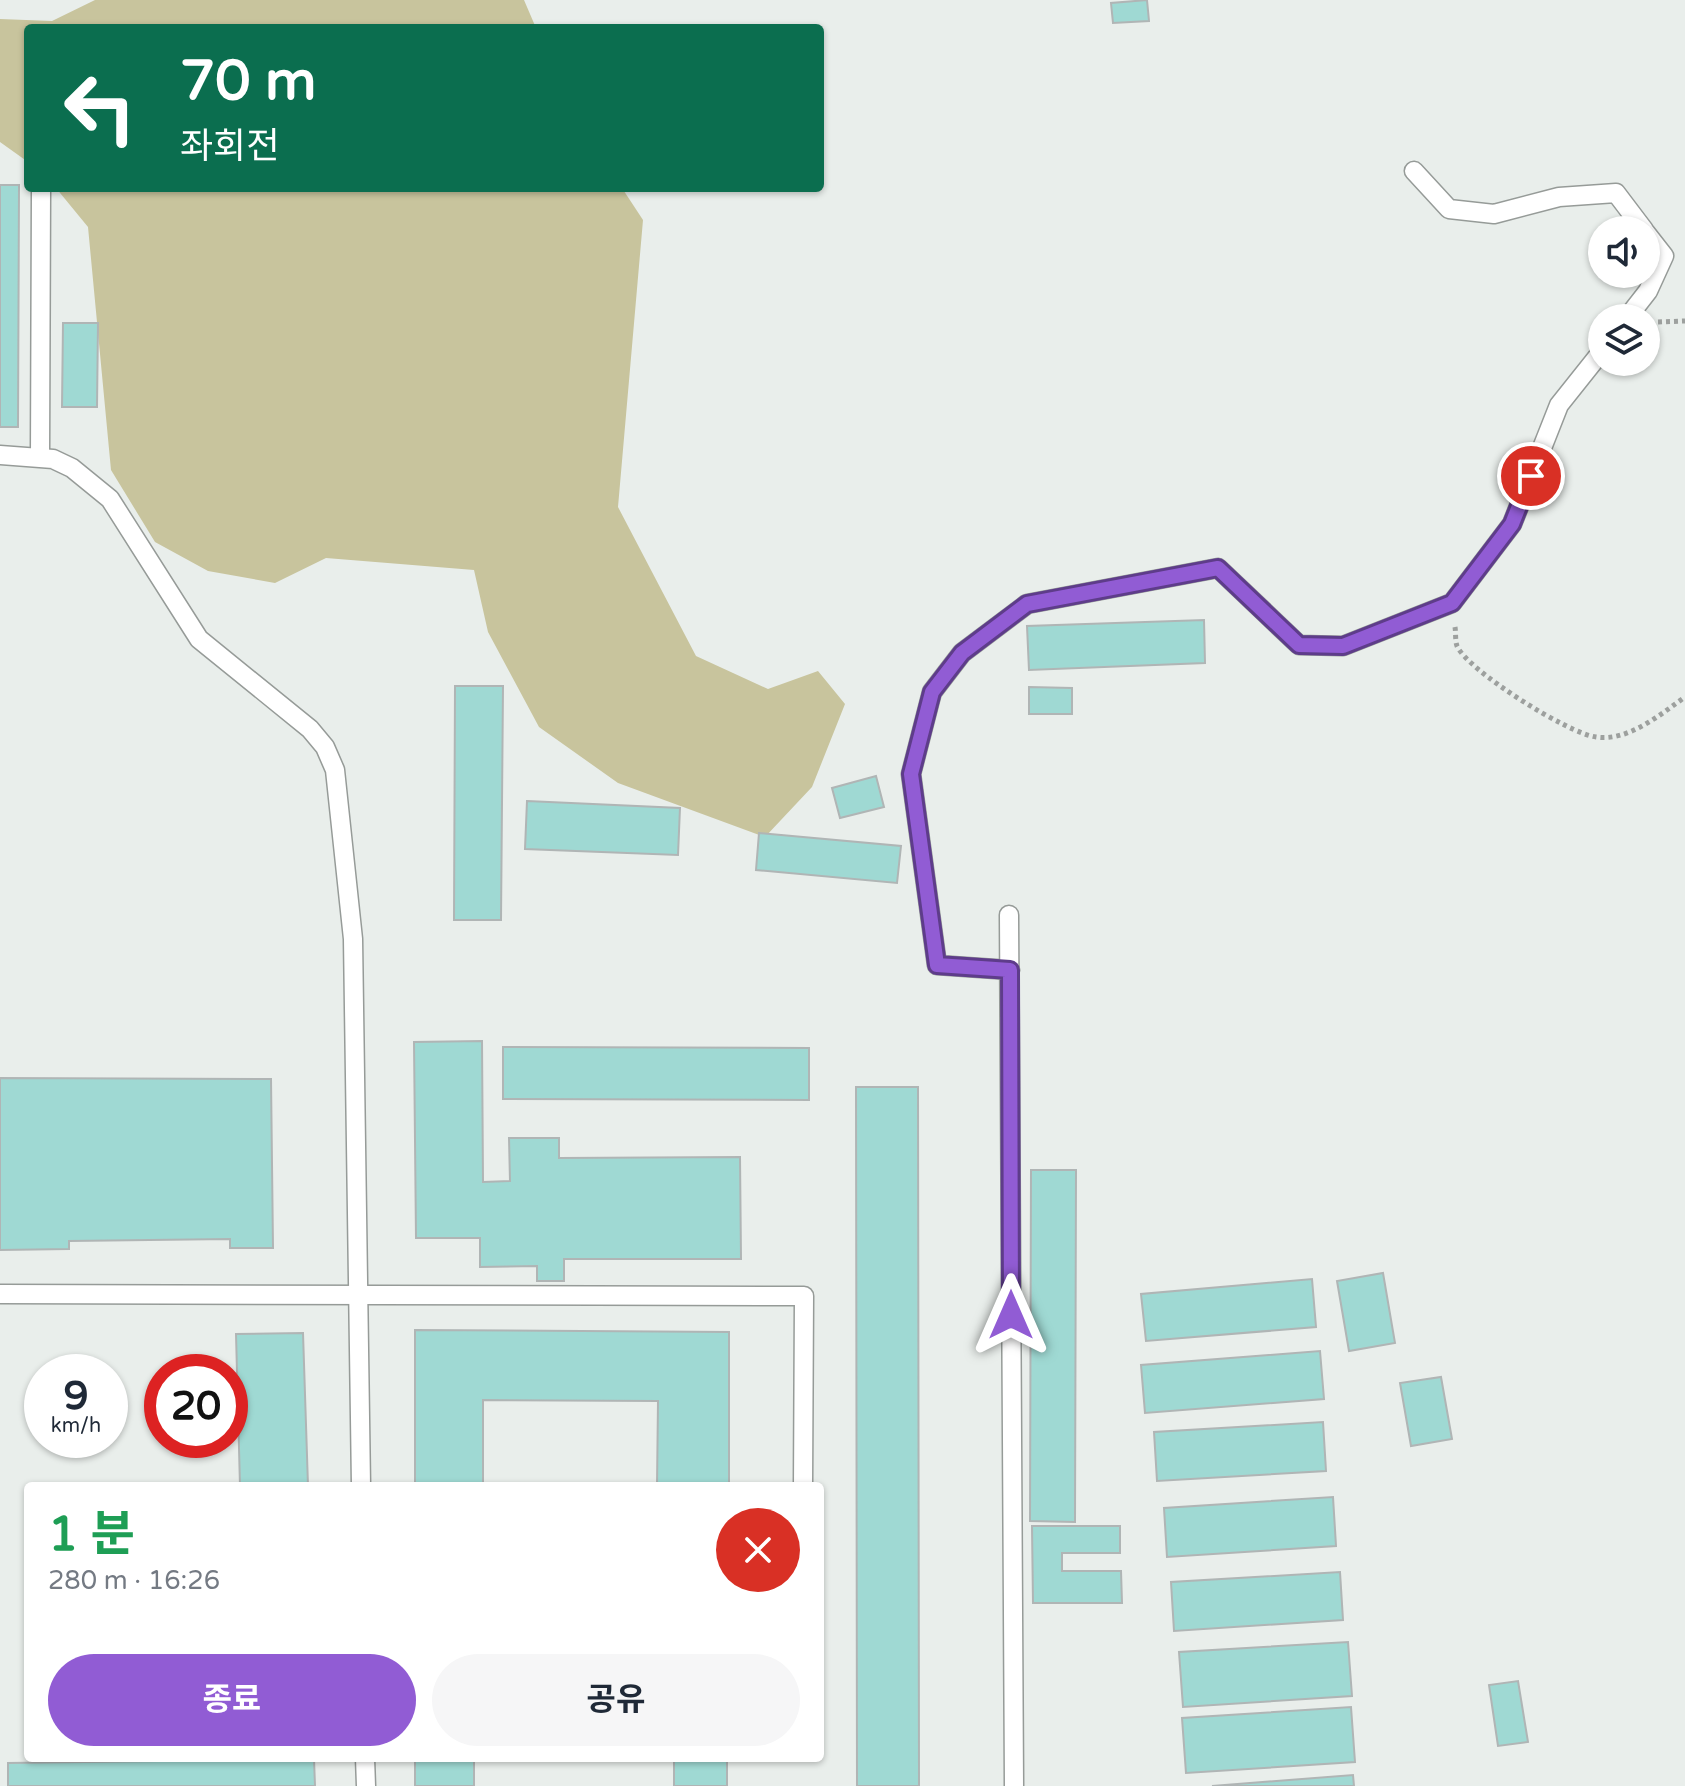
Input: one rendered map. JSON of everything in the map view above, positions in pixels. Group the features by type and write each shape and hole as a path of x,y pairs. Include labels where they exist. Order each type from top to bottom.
{"lane":[{"path":"1414,171 1449,209 1494,214 1559,197 1616,193 1634,216"},
{"path":"40,456 41,192"},
{"path":"1010,970 937,965 911,774 932,692 962,653 1027,604 1218,568 1299,645 1343,646 1452,603 1512,524 1559,405 1588,369"},
{"path":"0,455 40,456 72,468 110,499 199,639 310,729 325,747 335,770 353,939 361,1482"},
{"path":"1009,915 1014,1786"},
{"path":"0,1294 804,1296 803,1482"},
{"path":"365,1762 366,1786"}],"path":[{"path":"1660,322 1685,321"},
{"path":"1452,603 1457,647 1488,679 1542,712 1597,738 1640,729 1685,697"}],"shaded area":[{"path":"95,0 524,0 534,24 24,24 24,159 0,142 0,19 52,21"},
{"path":"59,192 625,192 643,220 618,507 696,656 768,689 818,671 845,704 812,787 765,837 618,783 539,727 488,632 474,570 326,558 275,583 208,571 155,542 111,470 88,227"}],"building":[{"path":"1147,0 1149,21 1113,23 1111,3"},
{"path":"0,185 19,185 18,427 0,427"},
{"path":"63,323 98,323 97,407 62,407"},
{"path":"1204,620 1205,663 1029,670 1027,626"},
{"path":"455,686 503,686 501,920 454,920"},
{"path":"1029,687 1072,688 1072,714 1029,714"},
{"path":"876,776 884,807 840,818 832,788"},
{"path":"527,801 680,808 678,855 525,849"},
{"path":"759,833 901,846 897,883 756,870"},
{"path":"482,1041 483,1182 510,1181 509,1138 559,1138 559,1158 740,1157 741,1259 564,1259 564,1281 537,1281 537,1266 480,1267 480,1238 416,1238 414,1042"},
{"path":"503,1047 809,1048 809,1100 503,1099"},
{"path":"0,1078 271,1079 273,1248 230,1248 230,1239 69,1241 69,1249 0,1250"},
{"path":"856,1087 918,1087 919,1786 857,1786"},
{"path":"1031,1170 1076,1170 1075,1522 1030,1521"},
{"path":"1383,1273 1395,1343 1349,1351 1337,1281"},
{"path":"1312,1279 1316,1327 1146,1341 1141,1294"},
{"path":"415,1330 729,1332 729,1482 657,1482 658,1401 483,1400 483,1482 415,1482"},
{"path":"303,1333 308,1482 240,1482 239,1458 248,1458 248,1354 237,1354 236,1334"},
{"path":"1320,1351 1324,1399 1145,1413 1141,1365"},
{"path":"1441,1377 1452,1439 1411,1446 1400,1383"},
{"path":"1323,1422 1326,1471 1157,1481 1154,1432"},
{"path":"1333,1497 1336,1546 1167,1557 1164,1508"},
{"path":"1032,1526 1120,1526 1120,1553 1062,1553 1062,1571 1121,1571 1122,1603 1033,1603"},
{"path":"1340,1572 1343,1620 1174,1631 1171,1582"},
{"path":"1348,1642 1352,1696 1183,1707 1179,1652"},
{"path":"1518,1681 1528,1742 1498,1746 1489,1685"},
{"path":"1351,1707 1355,1762 1186,1773 1182,1718"},
{"path":"314,1762 315,1786 8,1786 8,1763"},
{"path":"415,1762 474,1762 474,1786 415,1786"},
{"path":"674,1762 727,1762 727,1786 674,1786"},
{"path":"1353,1775 1354,1786 1212,1786"}],"route":[{"path":"1011,1315 1010,970 937,965 911,774 932,692 962,653 1027,604 1218,568 1299,645 1343,646 1452,603 1512,524 1531,476"}]}
